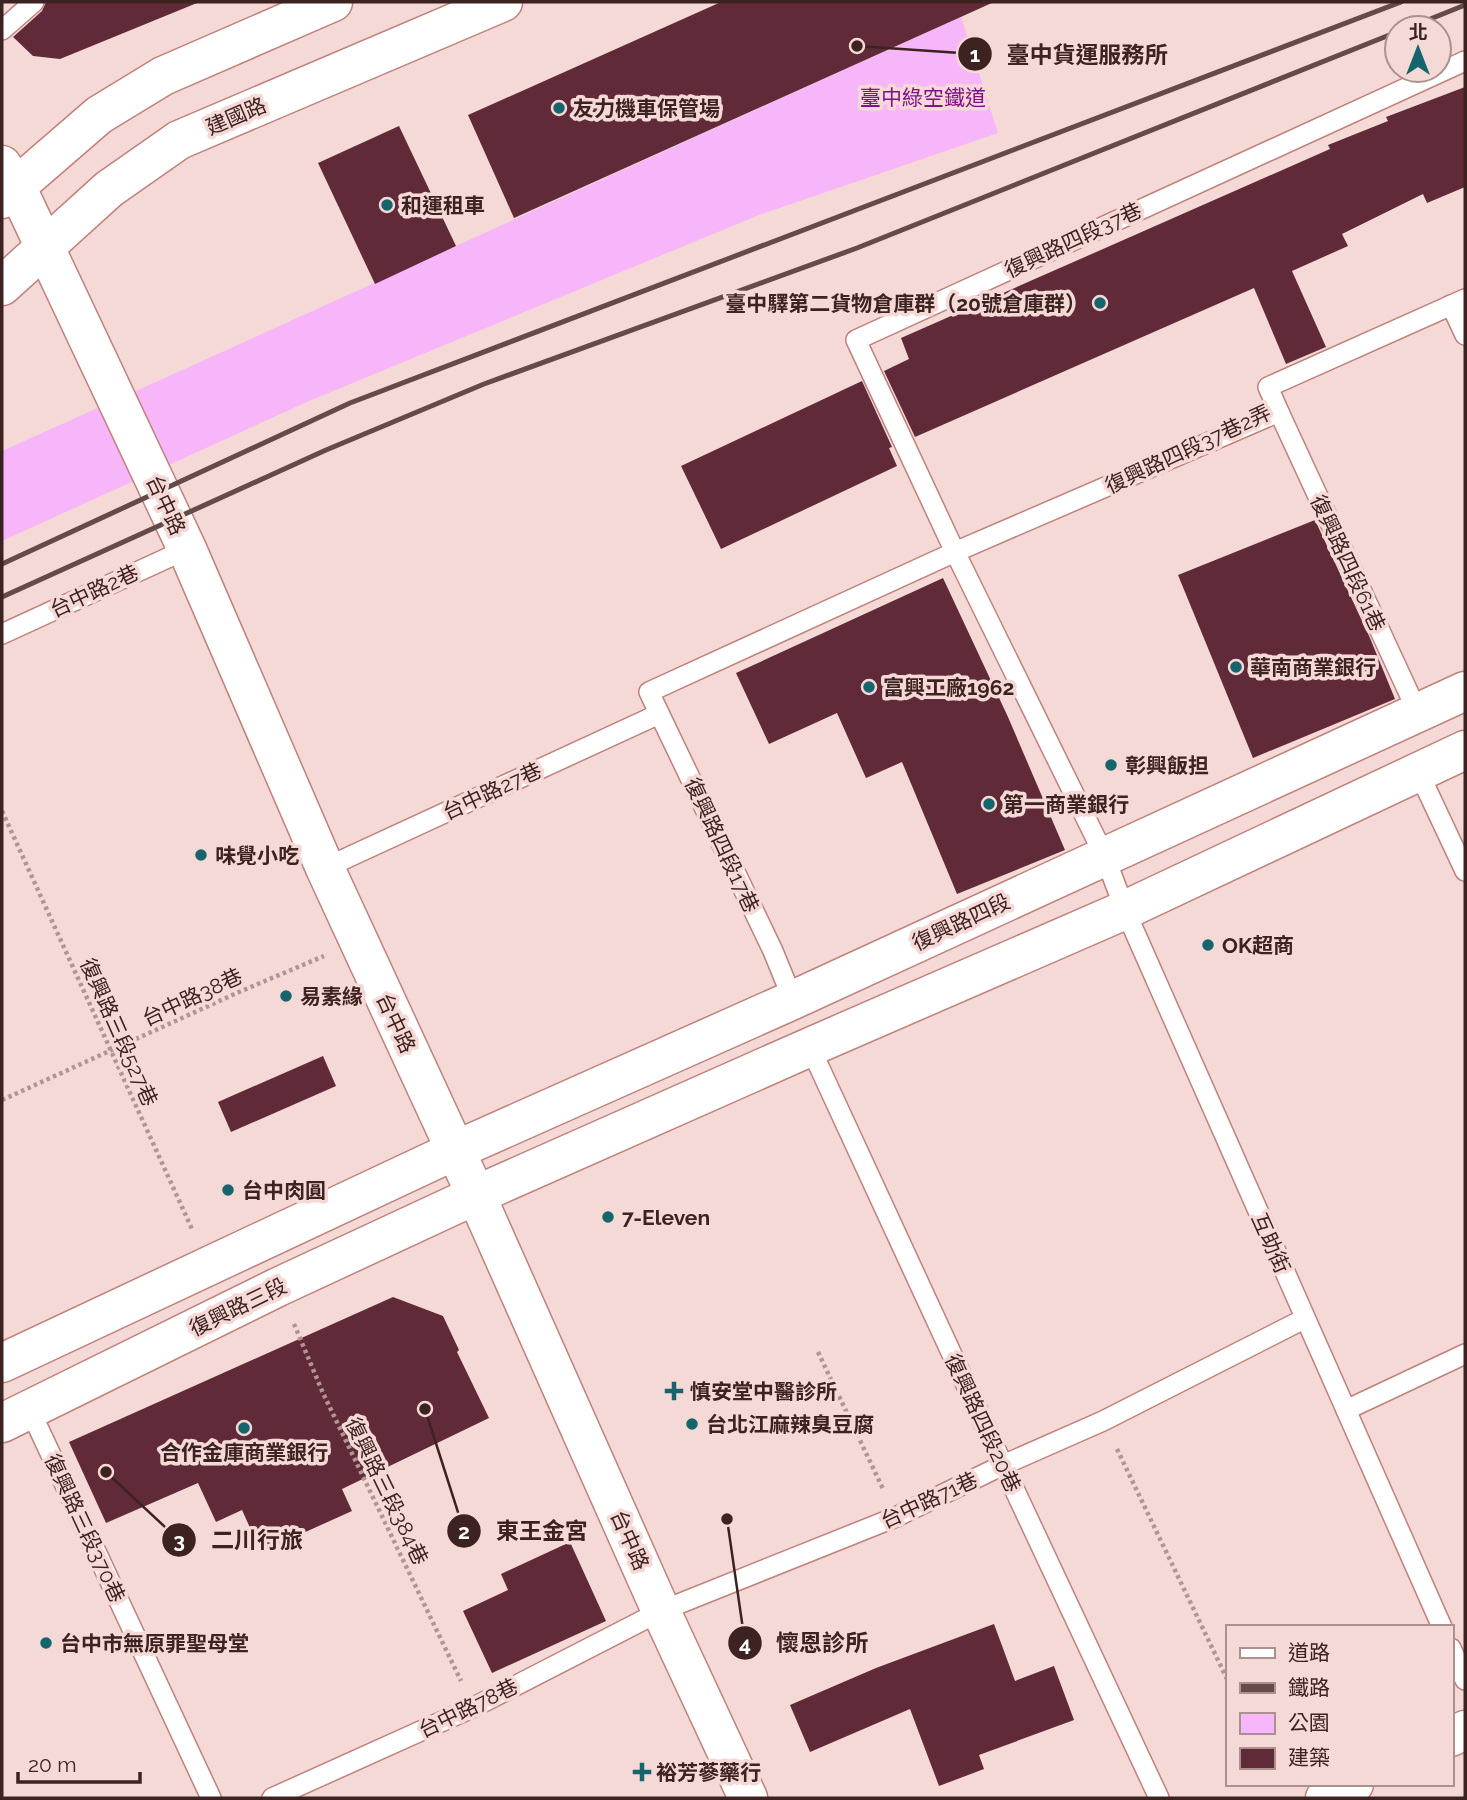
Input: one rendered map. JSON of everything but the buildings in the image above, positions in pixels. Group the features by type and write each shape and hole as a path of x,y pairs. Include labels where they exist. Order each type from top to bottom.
{"main road":[{"name":"建國路","path":"2,286 109,189 179,140 503,2"},
{"path":"6,183 99,115 163,76 310,6"},
{"name":"台中路","path":"6,183 45,247 187,549 325,868 456,1150 661,1611 748,1798"},
{"name":"復興路四段","path":"456,1150 793,1000 1465,691"},
{"path":"476,1195 1125,910 1465,750"},
{"path":"2,1363 456,1150"},
{"name":"復興路三段","path":"16,1417 278,1287 476,1195"},
{"path":"1325,1798 1350,1786"}],"lane":[{"path":"2,30 34,2"},
{"name":"復興路四段37巷","path":"1105,857 954,552 856,340 1465,61"},
{"path":"1458,302 1465,335"},
{"name":"復興路四段37巷2弄","path":"954,552 1279,412 1268,387 1458,302"},
{"name":"復興路四段61巷","path":"1279,412 1418,713"},
{"name":"台中路2巷","path":"2,634 187,549"},
{"name":"復興路四段17巷","path":"793,1000 773,951 649,692 954,552"},
{"name":"台中路27巷","path":"325,868 659,713"},
{"path":"1418,771 1465,872"},
{"name":"互助街","path":"1105,857 1125,910 1441,1625"},
{"name":"復興路四段20巷","path":"810,1047 1159,1798"},
{"name":"台中路71巷","path":"661,1611 896,1517 1003,1465 1103,1421 1304,1319"},
{"path":"1346,1410 1465,1354"},
{"name":"復興路三段370巷","path":"16,1417 211,1798"},
{"name":"台中路78巷","path":"272,1798 474,1707 661,1611"},
{"path":"1453,1653 1465,1680"}],"path":[{"name":"復興路三段527巷","path":"2,811 208,1265"},
{"name":"台中路38巷","path":"2,1100 239,992 359,942"},
{"name":"復興路三段384巷","path":"278,1287 323,1393 474,1707"},
{"path":"818,1352 896,1517"},
{"path":"1103,1421 1226,1677"}],"green space":[{"name":"臺中綠空鐵道","path":"961,17 998,133 759,215 309,401 2,541 2,451"}],"railway":[{"path":"2,564 350,403 1401,2"},
{"path":"1443,14 1465,5"},
{"path":"2,597 326,450 484,384 857,248 1383,38"}],"place":[{"name":"臺中貨運服務所","path":"857,46"},
{"name":"友力機車保管場","path":"559,108"},
{"name":"和運租車","path":"387,205"},
{"name":"臺中驛第二貨物倉庫群（20號倉庫群）","path":"1100,303"},
{"name":"華南商業銀行","path":"1236,667"},
{"name":"富興工廠1962","path":"869,687"},
{"name":"彰興飯担","path":"1111,765"},
{"name":"第一商業銀行","path":"989,804"},
{"name":"味覺小吃","path":"201,855"},
{"name":"OK超商","path":"1208,945"},
{"name":"易素緣","path":"286,996"},
{"name":"台中肉圓","path":"228,1190"},
{"name":"7-Eleven","path":"608,1217"},
{"name":"慎安堂中醫診所","path":"674,1391"},
{"name":"東王金宮","path":"425,1409"},
{"name":"台北江麻辣臭豆腐","path":"692,1424"},
{"name":"合作金庫商業銀行","path":"244,1428"},
{"name":"二川行旅","path":"106,1472"},
{"name":"懷恩診所","path":"727,1519"},
{"name":"台中市無原罪聖母堂","path":"46,1643"},
{"name":"裕芳蔘藥行","path":"642,1772"}]}
